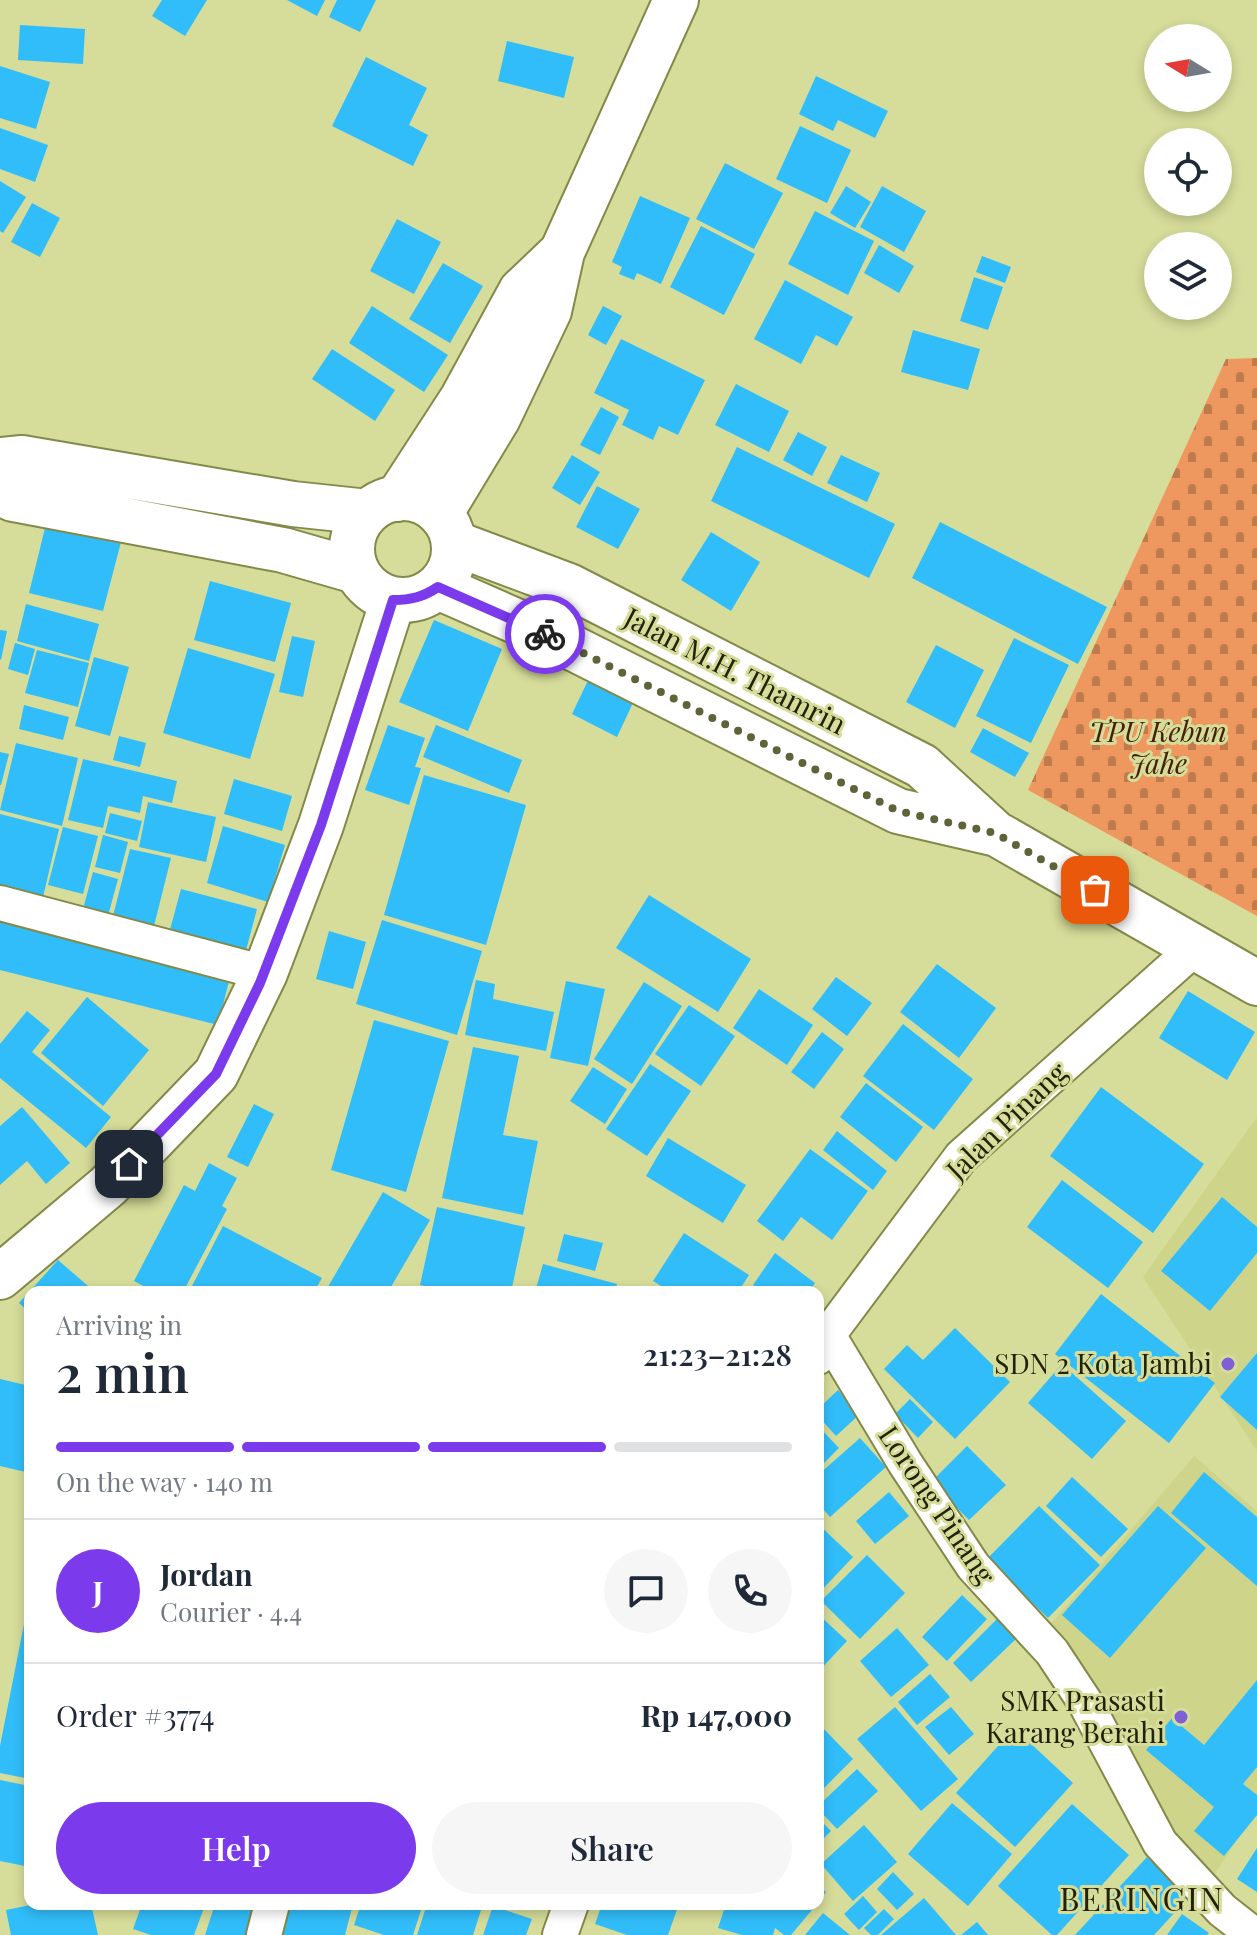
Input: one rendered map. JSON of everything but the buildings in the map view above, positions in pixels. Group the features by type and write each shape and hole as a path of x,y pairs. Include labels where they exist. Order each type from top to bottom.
{"main road":[{"path":"447,529 549,311 562,252 676,0"},
{"path":"0,460 22,458 293,504 382,505 413,499 427,505 447,529 453,559 448,574 438,587 417,598 393,600 378,595 365,584 356,571 352,556 353,540 359,525 382,505 462,399 521,291 562,252"},
{"path":"0,493 13,499 283,550 356,571"},
{"name":"Jalan M.H. Thamrin","path":"447,529 569,586 922,766 995,833 1257,983"},
{"name":"Jalan M.H. Thamrin","path":"438,587 543,633 898,811 995,833"},
{"path":"0,1277 108,1186 216,1074 265,973 321,825 393,600"}],"street":[{"path":"0,903 265,973"},
{"name":"Jalan Pinang","path":"824,1345 961,1157 1195,948"},
{"name":"Lorong Pinang","path":"824,1347 973,1566 1052,1652 1085,1702 1160,1843 1222,1910 1254,1935"},
{"path":"264,1935 270,1910"},
{"path":"560,1935 569,1910"}],"shaded area":[{"name":"SDN 2 Kota Jambi","path":"1257,1117 1257,1451 1143,1277"},
{"name":"SMK Prasasti Karang Berahi","path":"1194,1456 1257,1511 1257,1809 1207,1886 1050,1625"}],"green space":[{"name":"TPU Kebun Jahe","path":"1257,358 1257,916 1028,790 1226,359"}],"way so far":[{"path":"545,634 898,811 995,833 1095,890"}],"place":[{"name":"SDN 2 Kota Jambi","path":"1228,1364"},
{"name":"SMK Prasasti Karang Berahi","path":"1181,1717"}],"district":[{"name":"BERINGIN","path":"1142,1900"}],"route":[{"path":"129,1164 216,1074 260,983 321,825 393,600 424,596 438,587 545,634"}]}
